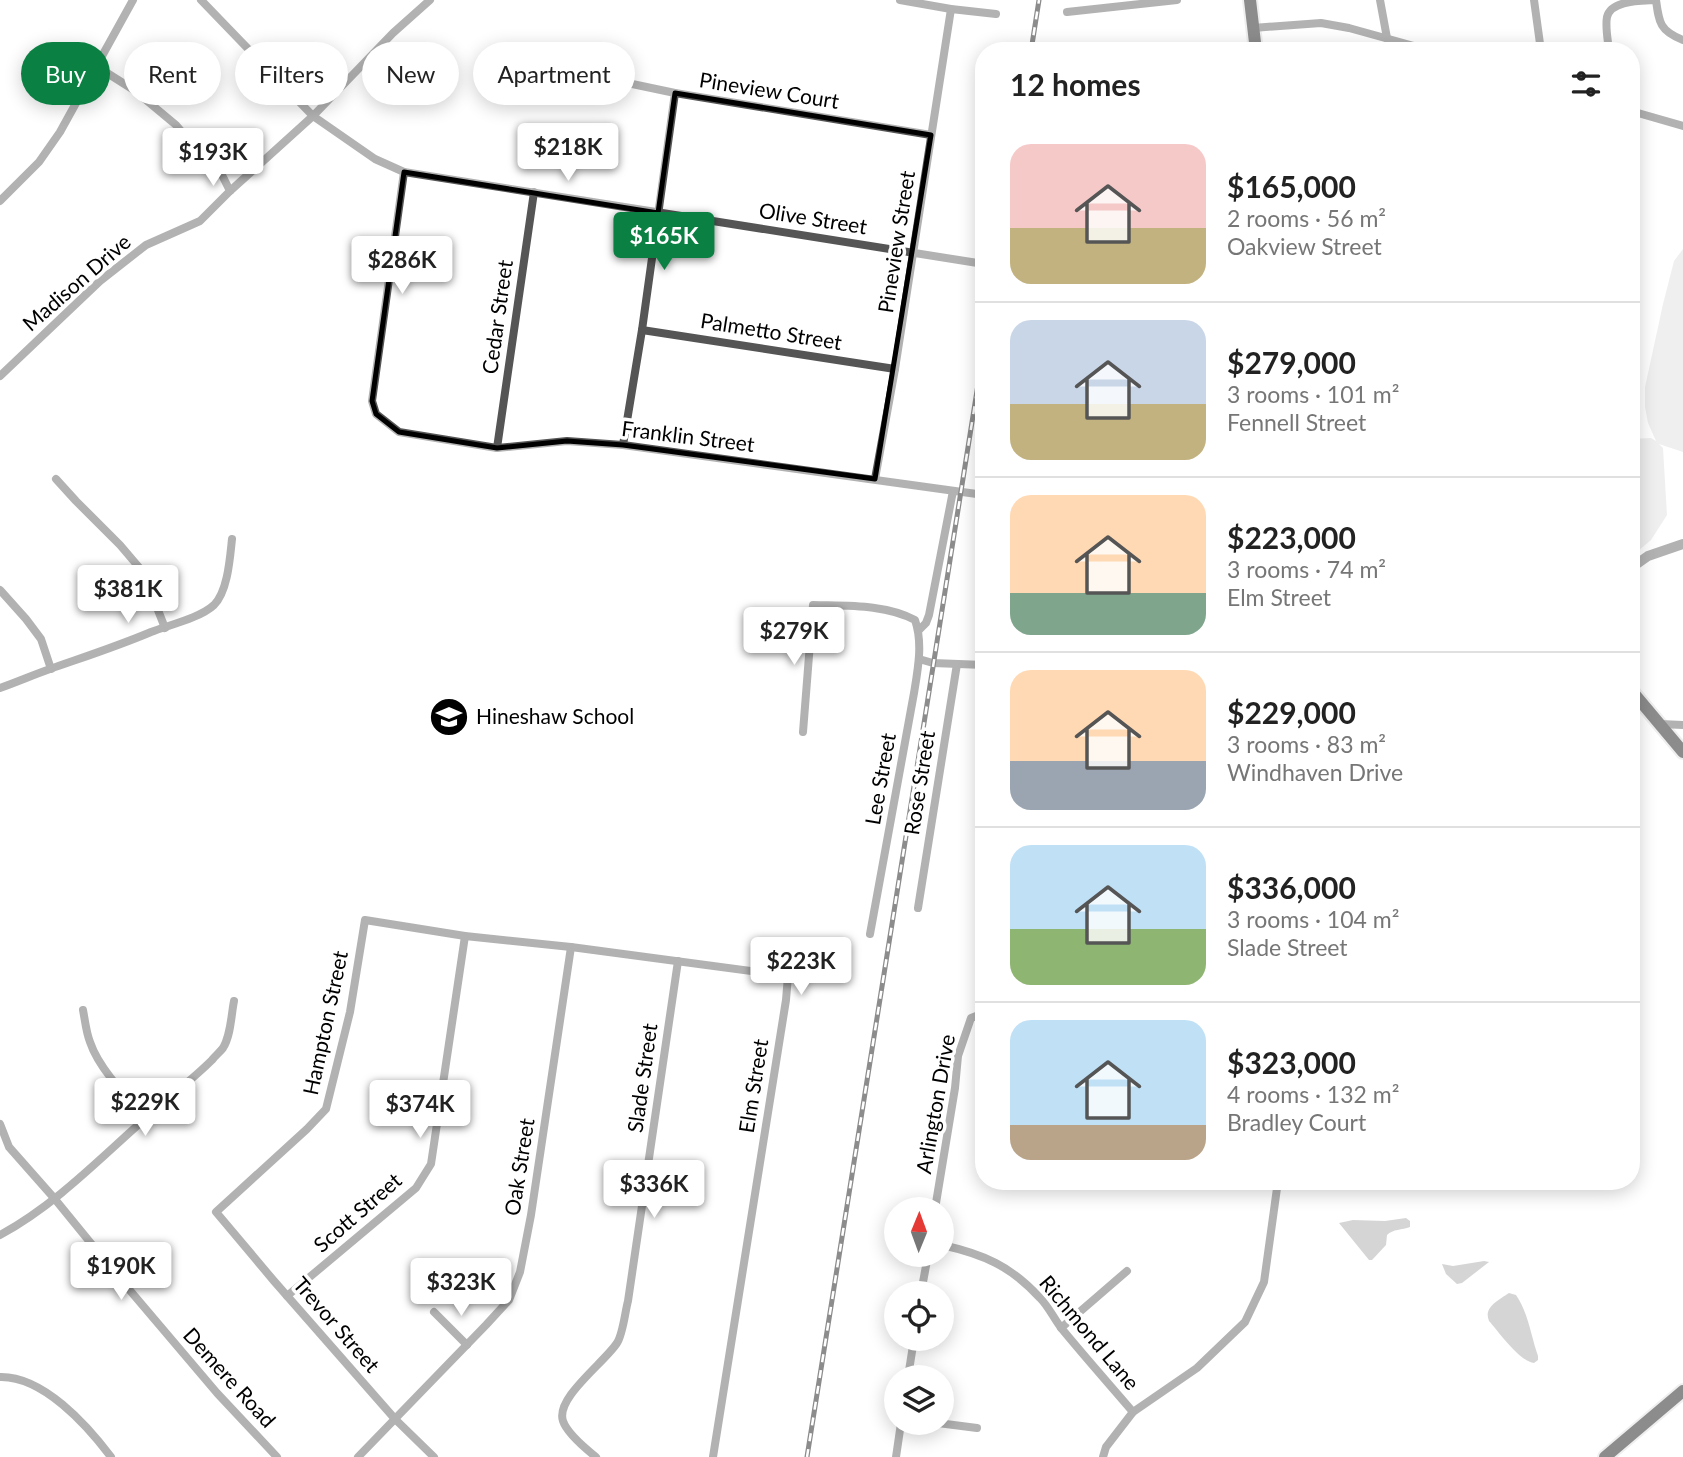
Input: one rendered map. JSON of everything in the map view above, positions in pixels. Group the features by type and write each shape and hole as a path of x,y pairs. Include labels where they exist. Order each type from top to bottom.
{"main road":[{"path":"1250,0 1255,42"},
{"path":"1640,702 1683,752"},
{"path":"1605,1457 1683,1391"}],"street":[{"path":"109,42 133,0"},
{"name":"Olive Street","path":"201,0 313,116 375,159 404,172 975,263"},
{"name":"Madison Drive","path":"0,376 100,281 146,245 200,221 313,116 393,33 430,0"},
{"path":"900,0 996,14"},
{"path":"1068,12 1177,0"},
{"path":"1380,0 1387,38"},
{"path":"1534,0 1540,42"},
{"path":"1608,42 1606,20 1612,7 1628,2 1656,0 1661,25 1683,40"},
{"name":"Pineview Street","path":"875,479 895,369 951,9"},
{"path":"1253,29 1321,23 1401,42"},
{"path":"110,75 135,90 176,125 221,173 230,191"},
{"name":"Pineview Court","path":"635,85 931,135"},
{"path":"623,445 675,93"},
{"path":"0,201 38,162 60,132 75,105"},
{"path":"1640,114 1683,126"},
{"name":"Franklin Street","path":"404,172 372,401 376,414 399,432 497,447 567,441 623,445 975,494"},
{"name":"Cedar Street","path":"497,447 534,192"},
{"name":"Palmetto Street","path":"642,330 895,369"},
{"path":"56,479 143,572 165,628"},
{"name":"Lee Street","path":"870,934 915,693 919,631 929,615 953,491"},
{"path":"0,688 198,615 220,597 227,576 232,539"},
{"path":"1640,562 1648,556 1683,544"},
{"path":"0,590 41,639 51,669"},
{"path":"803,732 813,605 870,607 902,613 915,620 919,631"},
{"path":"919,659 933,663 975,665"},
{"name":"Rose Street","path":"918,908 957,664"},
{"path":"1660,724 1683,724"},
{"name":"Elm Street","path":"365,920 465,936 571,947 788,976 712,1457"},
{"name":"Hampton Street","path":"216,1212 326,1109 350,1012 365,920"},
{"name":"Scott Street","path":"287,1296 416,1188 431,1164 465,936"},
{"name":"Oak Street","path":"358,1457 509,1300 520,1272 531,1216 571,947"},
{"name":"Slade Street","path":"596,1457 564,1424 561,1414 566,1400 619,1342 628,1301 678,961"},
{"path":"0,1234 19,1224 54,1198 204,1068 223,1049 234,1001"},
{"path":"83,1010 90,1044 101,1063 146,1118"},
{"name":"Arlington Drive","path":"937,1197 958,1056 971,1018 975,1016"},
{"name":"Demere Road","path":"0,1124 9,1147 217,1393 277,1457"},
{"path":"1103,1457 1107,1447 1133,1412 1197,1368 1245,1322 1264,1282 1277,1190"},
{"name":"Trevor Street","path":"216,1212 395,1419 434,1457"},
{"name":"Richmond Lane","path":"954,1248 987,1258 1018,1278 1041,1299 1061,1328 1133,1412"},
{"path":"1061,1328 1127,1272"},
{"path":"434,1312 467,1345"},
{"path":"0,1377 8,1377 42,1389 72,1413 111,1457"},
{"path":"954,1425 977,1428"},
{"path":"896,1457 899,1435"}],"highlighted area":[{"path":"675,93 931,135 875,479 623,445 567,441 497,448 399,432 376,414 372,401 404,172 658,213"}],"shaded area":[{"path":"1683,249 1683,452 1659,444 1663,448 1667,515 1651,540 1640,549 1640,439 1651,438 1656,441 1648,423 1645,387 1674,261"},
{"path":"1406,1218 1410,1221 1410,1227 1389,1233 1386,1245 1372,1260 1369,1260 1339,1223 1353,1220 1385,1221"},
{"path":"1489,1262 1457,1284 1446,1274 1442,1264 1453,1266"},
{"path":"1509,1293 1516,1295 1526,1316 1538,1356 1534,1363 1516,1352 1489,1321 1490,1308"}],"railway":[{"path":"1032,42 1039,0"},
{"path":"807,1457 975,403"}],"place":[{"name":"Hineshaw School","path":"449,717"}]}
